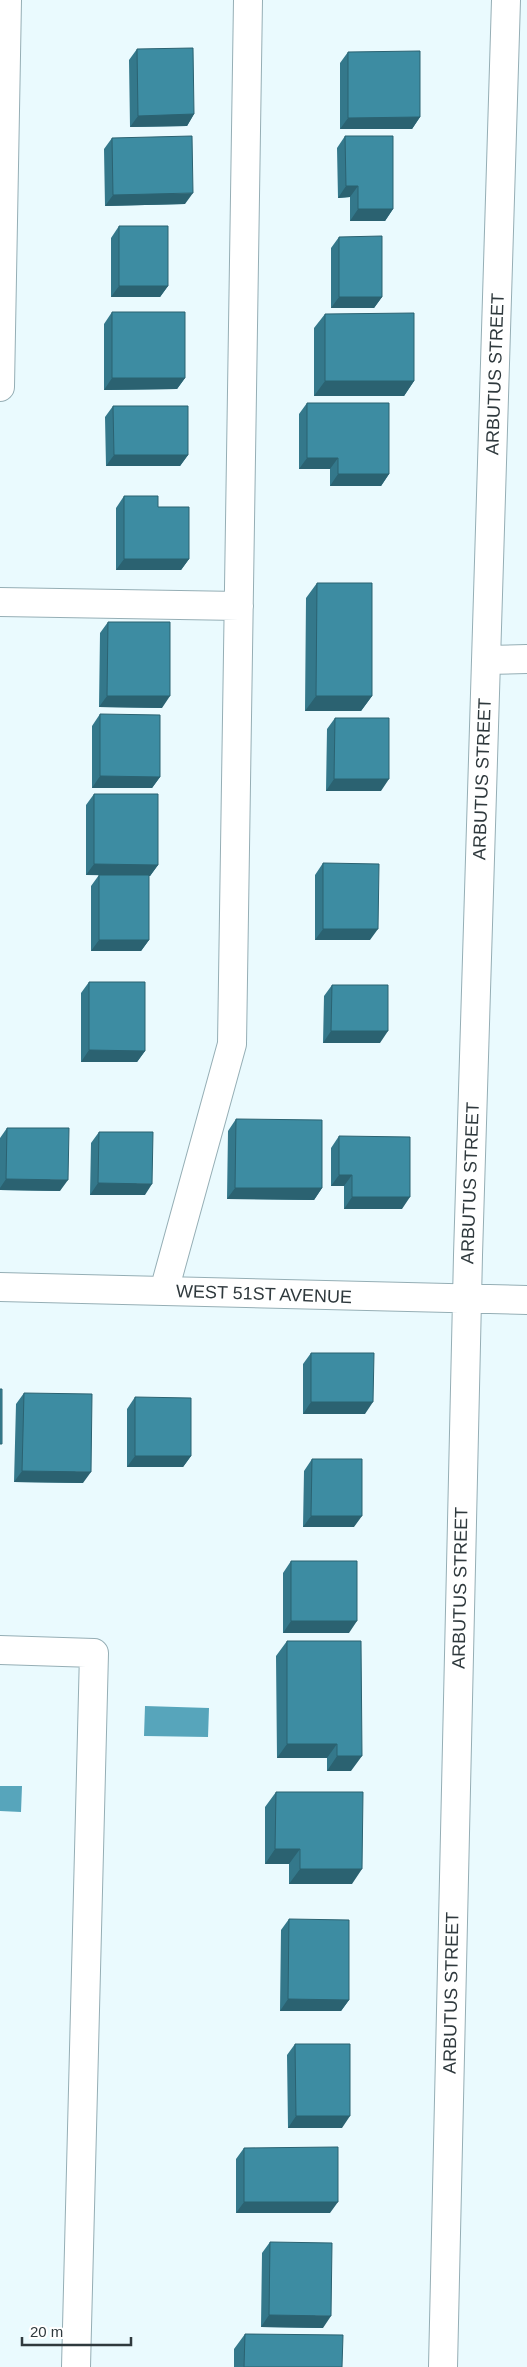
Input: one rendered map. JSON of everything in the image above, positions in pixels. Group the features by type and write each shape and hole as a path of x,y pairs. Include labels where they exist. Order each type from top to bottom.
{"street":[{"path":"0,387 8,0"},
{"path":"164,1291 232,1044 248,0"},
{"name":"ARBUTUS STREET","path":"443,2367 467,1299 506,0"},
{"path":"0,602 239,606"},
{"path":"486,660 527,659"},
{"name":"WEST 51ST AVENUE","path":"0,1288 527,1300"},
{"path":"0,1650 94,1653 76,2367"}],"water":[{"path":"145,1706 209,1708 208,1737 144,1736"},
{"path":"0,1786 22,1786 21,1812 0,1811"}],"building":[{"path":"193,48 194,114 138,116 137,49"},
{"path":"420,51 420,117 348,118 348,52"},
{"path":"192,136 193,193 113,195 112,138"},
{"path":"345,136 393,136 393,209 358,209 358,186 346,186"},
{"path":"119,226 168,226 168,286 119,286"},
{"path":"382,236 382,297 339,297 339,237"},
{"path":"112,312 185,312 185,378 112,378"},
{"path":"414,313 414,381 325,381 325,314"},
{"path":"307,403 389,403 389,474 338,474 338,458 307,458"},
{"path":"113,406 188,406 188,455 114,455"},
{"path":"124,496 158,496 158,507 189,507 189,559 124,559"},
{"path":"317,583 372,583 372,696 316,696"},
{"path":"108,622 170,622 170,696 107,696"},
{"path":"100,714 160,715 160,777 100,776"},
{"path":"335,718 389,718 389,779 334,779"},
{"path":"94,794 158,794 158,865 94,864"},
{"path":"323,863 379,864 378,929 323,929"},
{"path":"99,875 149,875 149,940 99,940"},
{"path":"89,982 145,982 145,1051 89,1050"},
{"path":"332,985 388,985 388,1031 331,1031"},
{"path":"236,1119 322,1120 322,1188 235,1188"},
{"path":"7,1128 69,1128 68,1180 6,1179"},
{"path":"99,1132 153,1132 152,1184 98,1183"},
{"path":"339,1136 410,1137 410,1197 352,1197 352,1175 339,1175"},
{"path":"311,1353 374,1353 373,1402 311,1402"},
{"path":"0,1389 2,1389 2,1444 0,1444"},
{"path":"24,1393 92,1394 91,1472 22,1471"},
{"path":"135,1397 191,1398 191,1456 135,1456"},
{"path":"312,1459 362,1459 362,1516 311,1516"},
{"path":"291,1561 357,1561 357,1621 291,1621"},
{"path":"287,1641 361,1641 362,1756 337,1756 337,1744 287,1744"},
{"path":"276,1792 363,1792 362,1869 300,1869 300,1849 275,1849"},
{"path":"289,1919 349,1920 349,2000 288,1999"},
{"path":"295,2044 350,2044 350,2116 296,2116"},
{"path":"338,2147 338,2202 244,2202 244,2148"},
{"path":"270,2242 332,2243 331,2316 269,2315"},
{"path":"245,2334 343,2335 342,2367 244,2367"}]}
